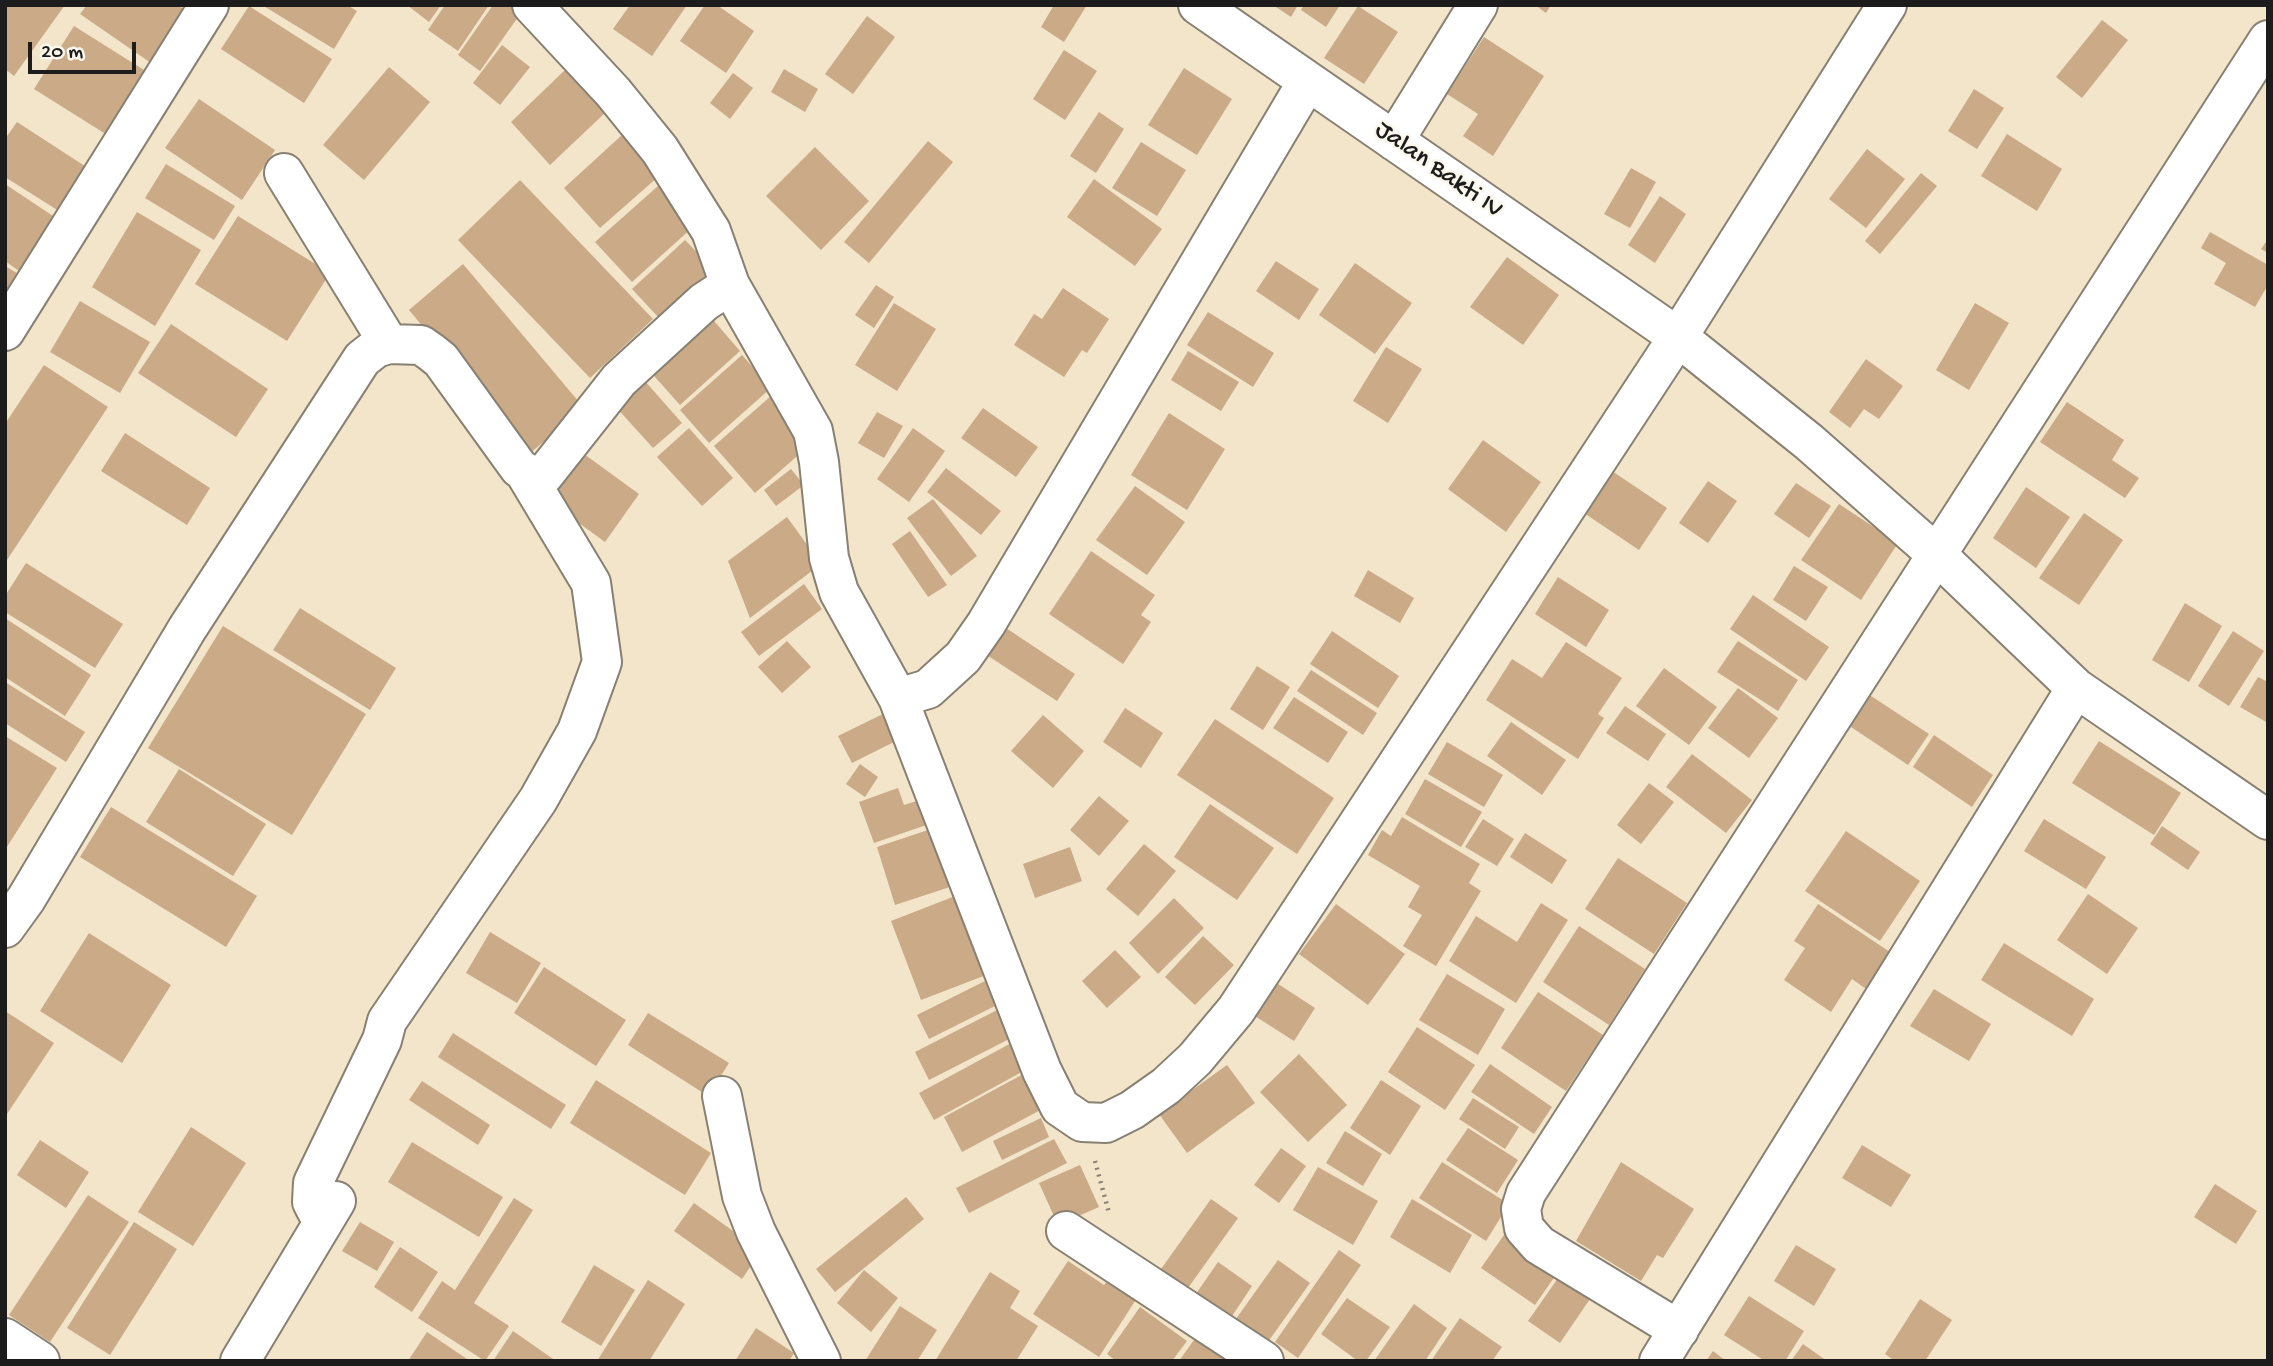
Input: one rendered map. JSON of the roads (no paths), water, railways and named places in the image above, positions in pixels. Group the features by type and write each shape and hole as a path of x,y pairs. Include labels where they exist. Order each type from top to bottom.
{"street":[{"path":"5,331 209,5"},
{"path":"532,5 613,92 660,150 711,231 730,285 813,431 829,558 839,592 898,698 1042,1071 1060,1107 1082,1122 1107,1123 1132,1110 1166,1086 1195,1059 1236,1010 1678,337 1887,5"},
{"name":"Jalan Bakti IV","path":"1198,5 1678,337 1809,442 1935,554 2076,688 2268,820"},
{"path":"1394,141 1478,5"},
{"path":"2076,688 1669,1345 1539,1245 1524,1228 1521,1209 1526,1193 2268,40"},
{"path":"898,698 929,689 963,657 986,624 1307,82"},
{"path":"284,173 389,344"},
{"path":"525,473 533,477 544,475 619,380 704,302 730,285"},
{"path":"5,928 26,899 187,629 362,359 376,348 389,344 421,345 442,360 525,473 591,583 602,662 577,732 538,800 387,1021 382,1040 313,1183 312,1202 329,1212 240,1361"},
{"path":"722,1096 747,1208 767,1256 821,1361"},
{"path":"1066,1231 1264,1361"},
{"path":"5,1338 40,1361"}]}
